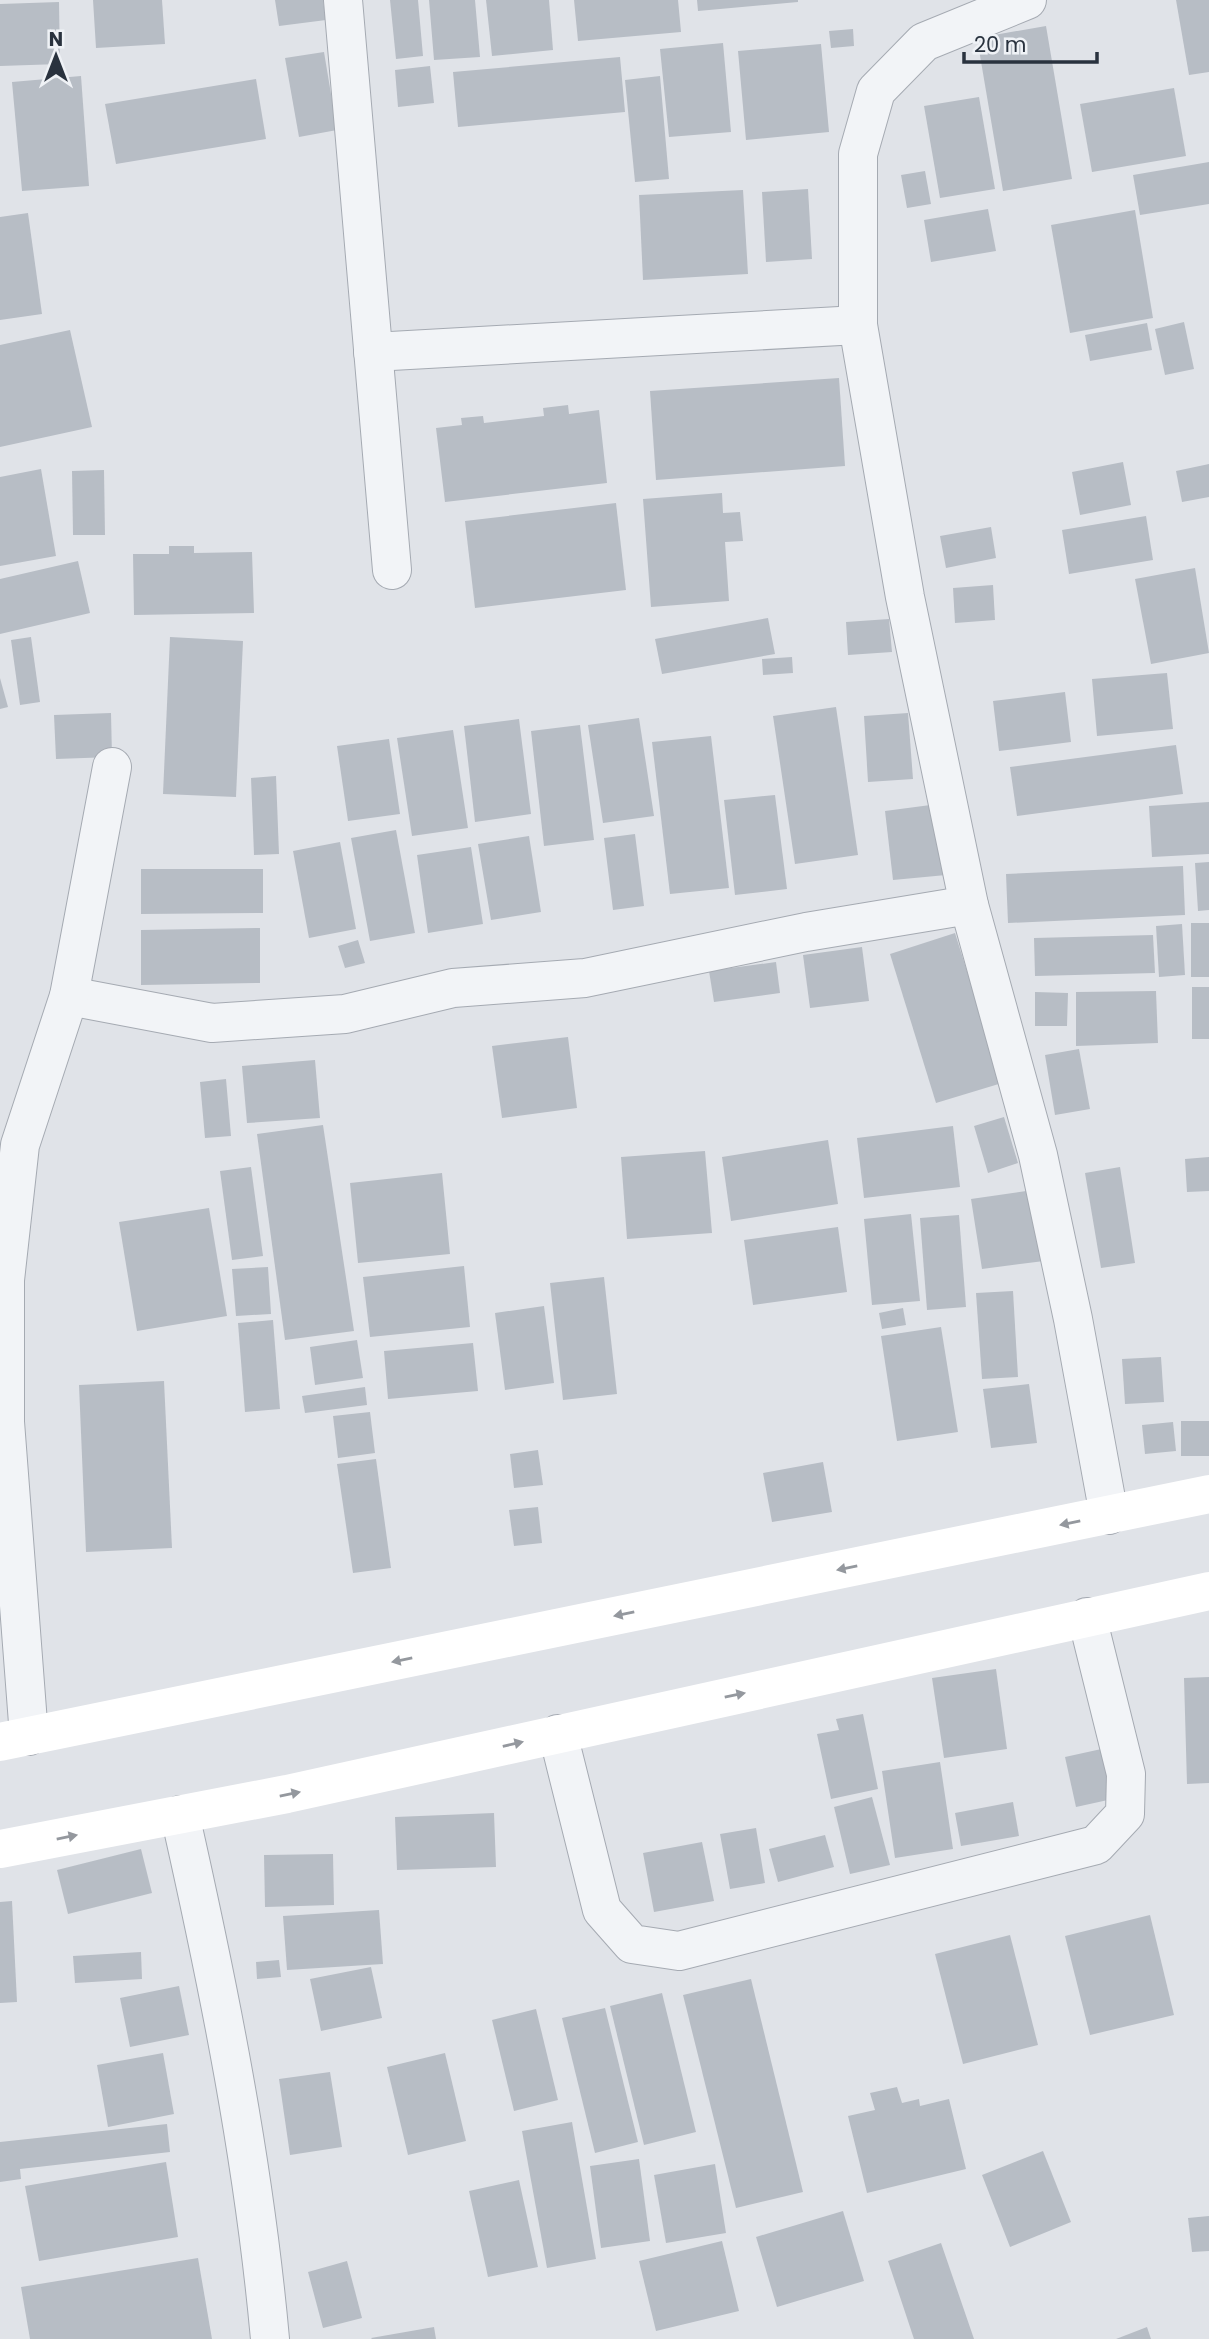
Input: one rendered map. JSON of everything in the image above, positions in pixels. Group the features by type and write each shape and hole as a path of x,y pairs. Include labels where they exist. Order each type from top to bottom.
{"street":[{"path":"343,0 392,570"},
{"path":"1027,0 924,42 876,90 858,154 858,325 905,597 969,905 1038,1155 1073,1319 1109,1515"},
{"path":"373,352 858,325"},
{"path":"112,767 69,996 20,1145 5,1280 5,1422 15,1739 1209,1494"},
{"path":"69,996 212,1023 345,1014 453,988 585,978 806,932 969,905"},
{"path":"0,1849 180,1815 1209,1591"},
{"path":"558,1734 602,1910 632,1944 679,1951 1096,1845 1125,1814 1126,1774 1087,1618"},
{"path":"180,1815 221,1996 265,2278 270,2339"}],"building":[{"path":"93,0 162,0 165,44 96,48"},
{"path":"275,0 323,0 326,20 279,26"},
{"path":"390,0 418,0 423,56 396,59"},
{"path":"429,0 475,0 480,57 434,60"},
{"path":"486,0 549,0 553,50 492,56"},
{"path":"574,0 678,0 681,32 578,41"},
{"path":"697,0 798,0 798,2 698,11"},
{"path":"1176,0 1209,0 1209,72 1189,75"},
{"path":"59,2 60,64 0,66 0,4"},
{"path":"1046,26 1072,179 1003,191 977,38"},
{"path":"853,29 854,46 831,48 829,31"},
{"path":"723,43 731,132 669,137 660,49"},
{"path":"821,44 829,132 746,140 738,51"},
{"path":"324,52 337,130 299,137 285,58"},
{"path":"620,57 625,112 458,127 453,72"},
{"path":"430,66 434,103 398,107 395,70"},
{"path":"81,76 89,186 22,191 12,82"},
{"path":"660,76 669,179 635,182 625,80"},
{"path":"256,79 266,139 116,164 105,104"},
{"path":"1174,88 1186,156 1092,172 1080,104"},
{"path":"979,97 995,189 940,198 924,106"},
{"path":"1209,162 1209,204 1140,215 1133,175"},
{"path":"925,171 931,204 907,208 901,175"},
{"path":"808,189 812,259 766,262 762,192"},
{"path":"743,190 748,274 643,280 639,195"},
{"path":"988,209 996,251 931,262 924,220"},
{"path":"1135,210 1153,318 1070,333 1051,225"},
{"path":"28,213 42,314 0,320 0,217"},
{"path":"1184,322 1194,369 1165,375 1155,329"},
{"path":"1147,323 1152,350 1090,361 1085,335"},
{"path":"70,330 92,427 0,447 0,345"},
{"path":"839,378 845,466 656,480 650,391"},
{"path":"568,405 569,414 599,410 607,483 445,502 436,428 462,425 461,418 483,416 484,423 544,416 543,408"},
{"path":"1123,462 1131,505 1080,515 1072,472"},
{"path":"1209,464 1209,497 1182,502 1176,471"},
{"path":"41,469 56,556 0,566 0,477"},
{"path":"104,470 105,535 73,535 72,471"},
{"path":"722,493 723,513 740,512 743,541 725,542 729,601 651,607 643,499"},
{"path":"616,503 626,590 475,608 465,521"},
{"path":"1146,516 1153,560 1069,574 1062,530"},
{"path":"991,527 996,558 946,568 940,536"},
{"path":"169,546 194,546 194,553 252,552 254,613 134,615 133,554 169,554"},
{"path":"78,561 90,613 0,634 0,579"},
{"path":"1195,568 1209,653 1151,664 1135,579"},
{"path":"993,585 995,620 955,623 953,588"},
{"path":"768,618 775,654 662,674 655,639"},
{"path":"889,619 892,652 848,655 846,622"},
{"path":"31,637 40,702 20,705 11,640"},
{"path":"170,637 243,641 236,797 163,794"},
{"path":"792,657 793,673 763,675 762,659"},
{"path":"1167,673 1173,729 1097,736 1092,679"},
{"path":"0,678 8,707 0,709"},
{"path":"1065,692 1071,742 999,751 993,701"},
{"path":"836,707 858,855 795,864 773,716"},
{"path":"111,713 112,757 56,759 54,715"},
{"path":"908,713 913,779 868,782 864,716"},
{"path":"639,718 654,816 603,823 588,725"},
{"path":"519,719 531,814 475,822 464,726"},
{"path":"580,725 594,840 544,846 531,731"},
{"path":"453,730 468,828 412,836 397,738"},
{"path":"711,736 729,888 670,894 652,742"},
{"path":"389,739 400,814 348,821 337,746"},
{"path":"1176,745 1183,794 1017,816 1010,767"},
{"path":"276,776 279,854 254,855 251,778"},
{"path":"775,795 787,889 735,895 724,800"},
{"path":"1209,802 1209,854 1152,857 1149,806"},
{"path":"938,804 946,875 893,880 885,811"},
{"path":"396,830 415,933 370,941 351,838"},
{"path":"635,834 644,906 613,910 604,838"},
{"path":"529,836 541,912 491,920 478,844"},
{"path":"340,842 356,929 309,938 293,851"},
{"path":"471,847 483,924 428,933 417,855"},
{"path":"1209,862 1209,910 1198,911 1195,863"},
{"path":"1183,866 1185,915 1008,923 1006,874"},
{"path":"141,869 263,869 263,913 141,914"},
{"path":"1191,923 1209,923 1209,977 1191,977"},
{"path":"1182,924 1185,975 1159,977 1156,926"},
{"path":"260,928 260,983 141,985 141,930"},
{"path":"955,933 1002,1083 936,1103 890,954"},
{"path":"1153,935 1155,973 1035,976 1034,938"},
{"path":"358,940 365,963 345,968 338,946"},
{"path":"862,947 869,1001 810,1008 803,955"},
{"path":"776,962 780,993 714,1002 709,971"},
{"path":"1192,987 1209,987 1209,1039 1192,1039"},
{"path":"1156,991 1158,1043 1076,1046 1076,992"},
{"path":"1035,992 1068,993 1067,1026 1035,1026"},
{"path":"568,1037 577,1108 502,1118 492,1046"},
{"path":"1079,1049 1090,1109 1055,1115 1045,1055"},
{"path":"315,1060 320,1118 247,1123 242,1066"},
{"path":"226,1079 231,1136 205,1138 200,1082"},
{"path":"1004,1117 1018,1163 988,1173 974,1126"},
{"path":"323,1125 354,1331 285,1340 257,1134"},
{"path":"953,1126 960,1187 864,1198 857,1138"},
{"path":"828,1140 838,1204 731,1221 722,1157"},
{"path":"705,1151 712,1233 627,1239 621,1157"},
{"path":"1209,1157 1209,1191 1187,1192 1185,1159"},
{"path":"251,1167 263,1256 232,1260 220,1171"},
{"path":"1120,1167 1135,1263 1101,1268 1085,1173"},
{"path":"442,1173 450,1254 358,1263 350,1183"},
{"path":"1033,1190 1044,1261 982,1269 971,1199"},
{"path":"209,1208 227,1316 137,1331 119,1222"},
{"path":"911,1214 920,1301 872,1305 864,1219"},
{"path":"959,1215 966,1307 927,1310 920,1218"},
{"path":"838,1227 847,1292 753,1305 744,1240"},
{"path":"464,1266 470,1327 370,1337 363,1277"},
{"path":"268,1267 271,1314 236,1316 232,1269"},
{"path":"604,1277 617,1394 563,1400 550,1283"},
{"path":"1013,1291 1018,1377 982,1379 976,1293"},
{"path":"544,1306 554,1383 505,1390 495,1313"},
{"path":"903,1308 906,1325 882,1329 879,1313"},
{"path":"273,1320 280,1409 245,1412 238,1323"},
{"path":"941,1327 958,1432 897,1441 881,1336"},
{"path":"357,1340 363,1378 315,1385 310,1347"},
{"path":"473,1343 478,1391 388,1399 384,1351"},
{"path":"1161,1357 1164,1402 1125,1404 1122,1359"},
{"path":"164,1381 172,1548 86,1552 79,1385"},
{"path":"1029,1384 1037,1443 991,1448 983,1389"},
{"path":"365,1387 367,1405 305,1413 302,1396"},
{"path":"370,1412 375,1453 338,1458 333,1416"},
{"path":"1181,1421 1209,1421 1209,1456 1181,1456"},
{"path":"1173,1422 1176,1451 1145,1454 1142,1425"},
{"path":"538,1450 543,1485 514,1488 510,1454"},
{"path":"376,1459 391,1568 353,1573 337,1464"},
{"path":"823,1462 832,1512 772,1522 763,1473"},
{"path":"538,1507 542,1543 514,1546 509,1510"},
{"path":"996,1669 1007,1749 944,1758 932,1678"},
{"path":"1209,1677 1209,1783 1187,1784 1184,1678"},
{"path":"863,1714 878,1789 831,1799 817,1734 839,1730 836,1719"},
{"path":"1106,1748 1117,1798 1076,1807 1065,1757"},
{"path":"940,1762 953,1849 895,1858 882,1771"},
{"path":"872,1797 890,1865 850,1874 834,1807"},
{"path":"1013,1802 1019,1836 961,1846 955,1813"},
{"path":"494,1813 496,1867 397,1870 395,1817"},
{"path":"756,1828 765,1883 730,1889 720,1834"},
{"path":"825,1835 834,1867 778,1882 769,1849"},
{"path":"702,1842 714,1901 654,1912 643,1853"},
{"path":"141,1849 152,1893 68,1914 57,1870"},
{"path":"333,1854 334,1905 265,1907 264,1855"},
{"path":"12,1901 17,2002 0,2003 0,1902"},
{"path":"379,1910 383,1964 287,1970 283,1916"},
{"path":"1150,1915 1174,2015 1090,2035 1065,1936"},
{"path":"1010,1935 1038,2045 963,2064 935,1954"},
{"path":"141,1952 142,1979 75,1983 73,1956"},
{"path":"279,1960 281,1977 257,1979 256,1962"},
{"path":"371,1967 382,2018 321,2031 310,1979"},
{"path":"751,1979 803,2192 736,2208 683,1995"},
{"path":"179,1986 189,2035 130,2047 120,1998"},
{"path":"662,1993 696,2132 644,2145 610,2006"},
{"path":"605,2008 638,2142 595,2153 562,2018"},
{"path":"536,2009 558,2100 514,2111 492,2020"},
{"path":"163,2053 174,2114 108,2127 97,2065"},
{"path":"445,2053 466,2141 408,2155 387,2067"},
{"path":"330,2072 342,2147 290,2155 279,2079"},
{"path":"897,2087 902,2103 919,2099 920,2106 949,2099 966,2169 867,2193 848,2116 875,2110 870,2093"},
{"path":"572,2122 596,2259 547,2268 522,2131"},
{"path":"167,2124 170,2152 20,2169 21,2179 0,2182 0,2142"},
{"path":"1043,2151 1071,2222 1010,2247 982,2175"},
{"path":"639,2159 650,2241 601,2248 590,2166"},
{"path":"166,2162 178,2237 39,2261 25,2186"},
{"path":"715,2164 726,2233 666,2243 654,2175"},
{"path":"519,2180 538,2267 488,2277 469,2191"},
{"path":"843,2211 864,2281 777,2307 756,2237"},
{"path":"1209,2216 1209,2251 1192,2252 1188,2218"},
{"path":"722,2241 739,2311 656,2331 639,2261"},
{"path":"941,2243 974,2339 914,2339 888,2261"},
{"path":"198,2258 212,2339 30,2339 21,2287"},
{"path":"347,2261 362,2318 323,2328 308,2272"},
{"path":"434,2327 436,2339 371,2338"},
{"path":"1147,2327 1151,2339 1116,2339"}]}
